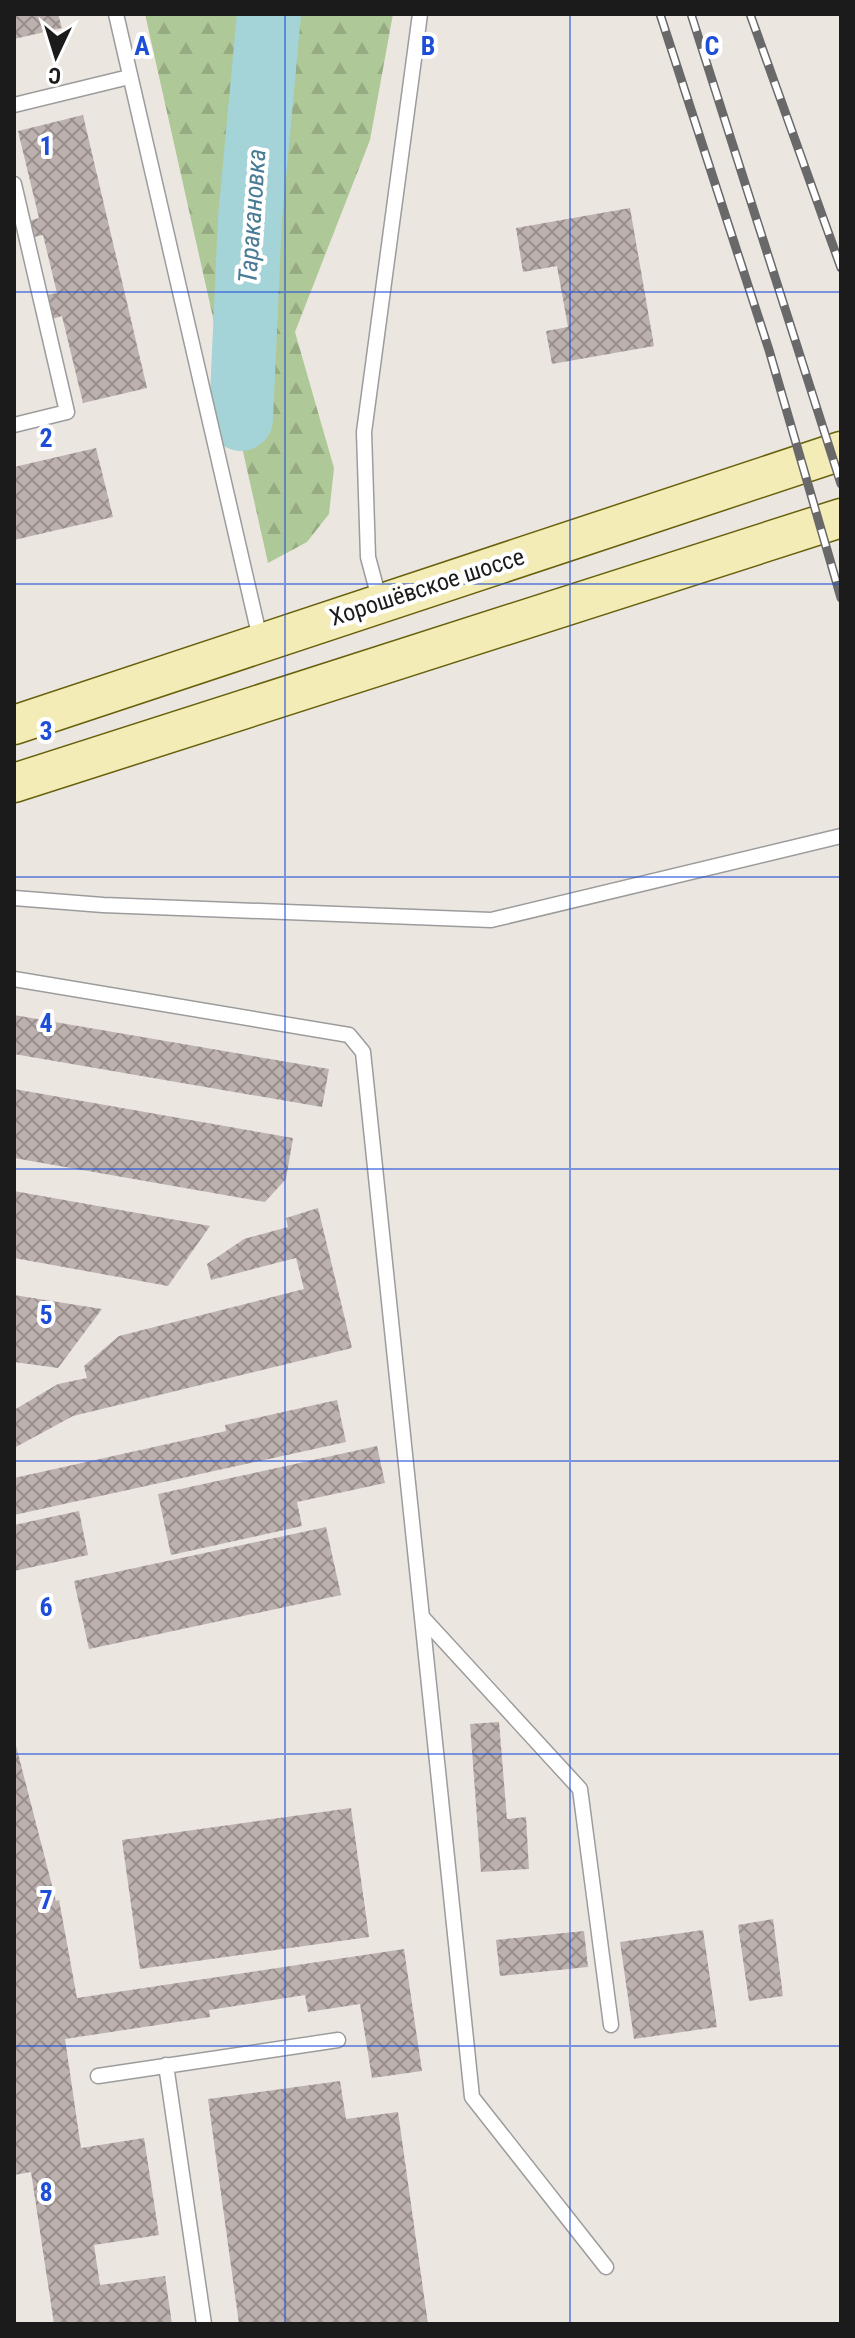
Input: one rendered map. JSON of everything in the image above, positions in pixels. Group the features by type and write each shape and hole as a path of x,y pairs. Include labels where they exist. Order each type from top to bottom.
{"main road":[{"name":"Хорошёвское шоссе","path":"14,725 841,451"},
{"path":"14,783 841,518"}],"lane":[{"path":"116,14 262,644"},
{"path":"380,602 368,557 364,432 420,14"},
{"path":"14,105 129,77"},
{"path":"14,184 67,412 14,425"},
{"path":"14,898 103,905 491,920 841,836"},
{"path":"14,979 349,1035 363,1052 472,2097 606,2267"},
{"path":"424,1619 580,1789 611,2025"},
{"path":"98,2076 338,2040"},
{"path":"166,2065 204,2324"}],"green space":[{"path":"145,14 393,14 370,140 295,332 334,468 329,514 307,542 268,563"}],"building":[{"path":"14,14 58,14 62,28 14,39"},
{"path":"83,115 147,388 83,403 62,316 52,319 47,295 57,293 43,235 30,238 26,222 39,218 18,131"},
{"path":"630,208 654,346 552,364 546,331 568,327 557,266 523,272 516,228"},
{"path":"96,448 113,517 14,540 14,467"},
{"path":"14,1015 329,1069 322,1107 14,1054"},
{"path":"14,1089 293,1138 286,1179 265,1202 14,1158"},
{"path":"14,1191 210,1226 168,1286 14,1258"},
{"path":"318,1208 352,1348 73,1416 14,1448 14,1410 58,1384 87,1378 84,1366 119,1336 304,1289 296,1258 211,1280 207,1264 244,1239 288,1227 286,1218"},
{"path":"14,1295 102,1309 58,1368 14,1362"},
{"path":"337,1400 346,1442 14,1515 14,1478 226,1431 225,1425"},
{"path":"377,1446 385,1483 297,1502 302,1526 171,1555 158,1494"},
{"path":"79,1511 88,1555 14,1571 14,1525"},
{"path":"326,1527 341,1595 89,1649 74,1581"},
{"path":"499,1722 507,1819 526,1817 529,1869 481,1872 470,1724"},
{"path":"14,1738 56,1901 59,1900 77,1998 404,1949 422,2071 372,2078 360,2004 308,2012 305,1995 209,2010 210,2017 65,2039 81,2148 144,2138 159,2235 94,2245 100,2285 165,2276 172,2324 54,2324 31,2172 14,2175"},
{"path":"351,1808 369,1937 140,1969 122,1840"},
{"path":"773,1919 783,1996 749,2001 738,1925"},
{"path":"703,1930 717,2027 634,2039 620,1942"},
{"path":"584,1931 588,1967 500,1976 496,1940"},
{"path":"340,2081 346,2119 398,2112 428,2324 239,2324 208,2099"}],"waterway":[{"name":"Таракановка","path":"241,419 250,219 269,14"}],"railway":[{"path":"660,14 769,350 841,598"},
{"path":"691,14 841,484"},
{"path":"750,14 841,268"}]}
